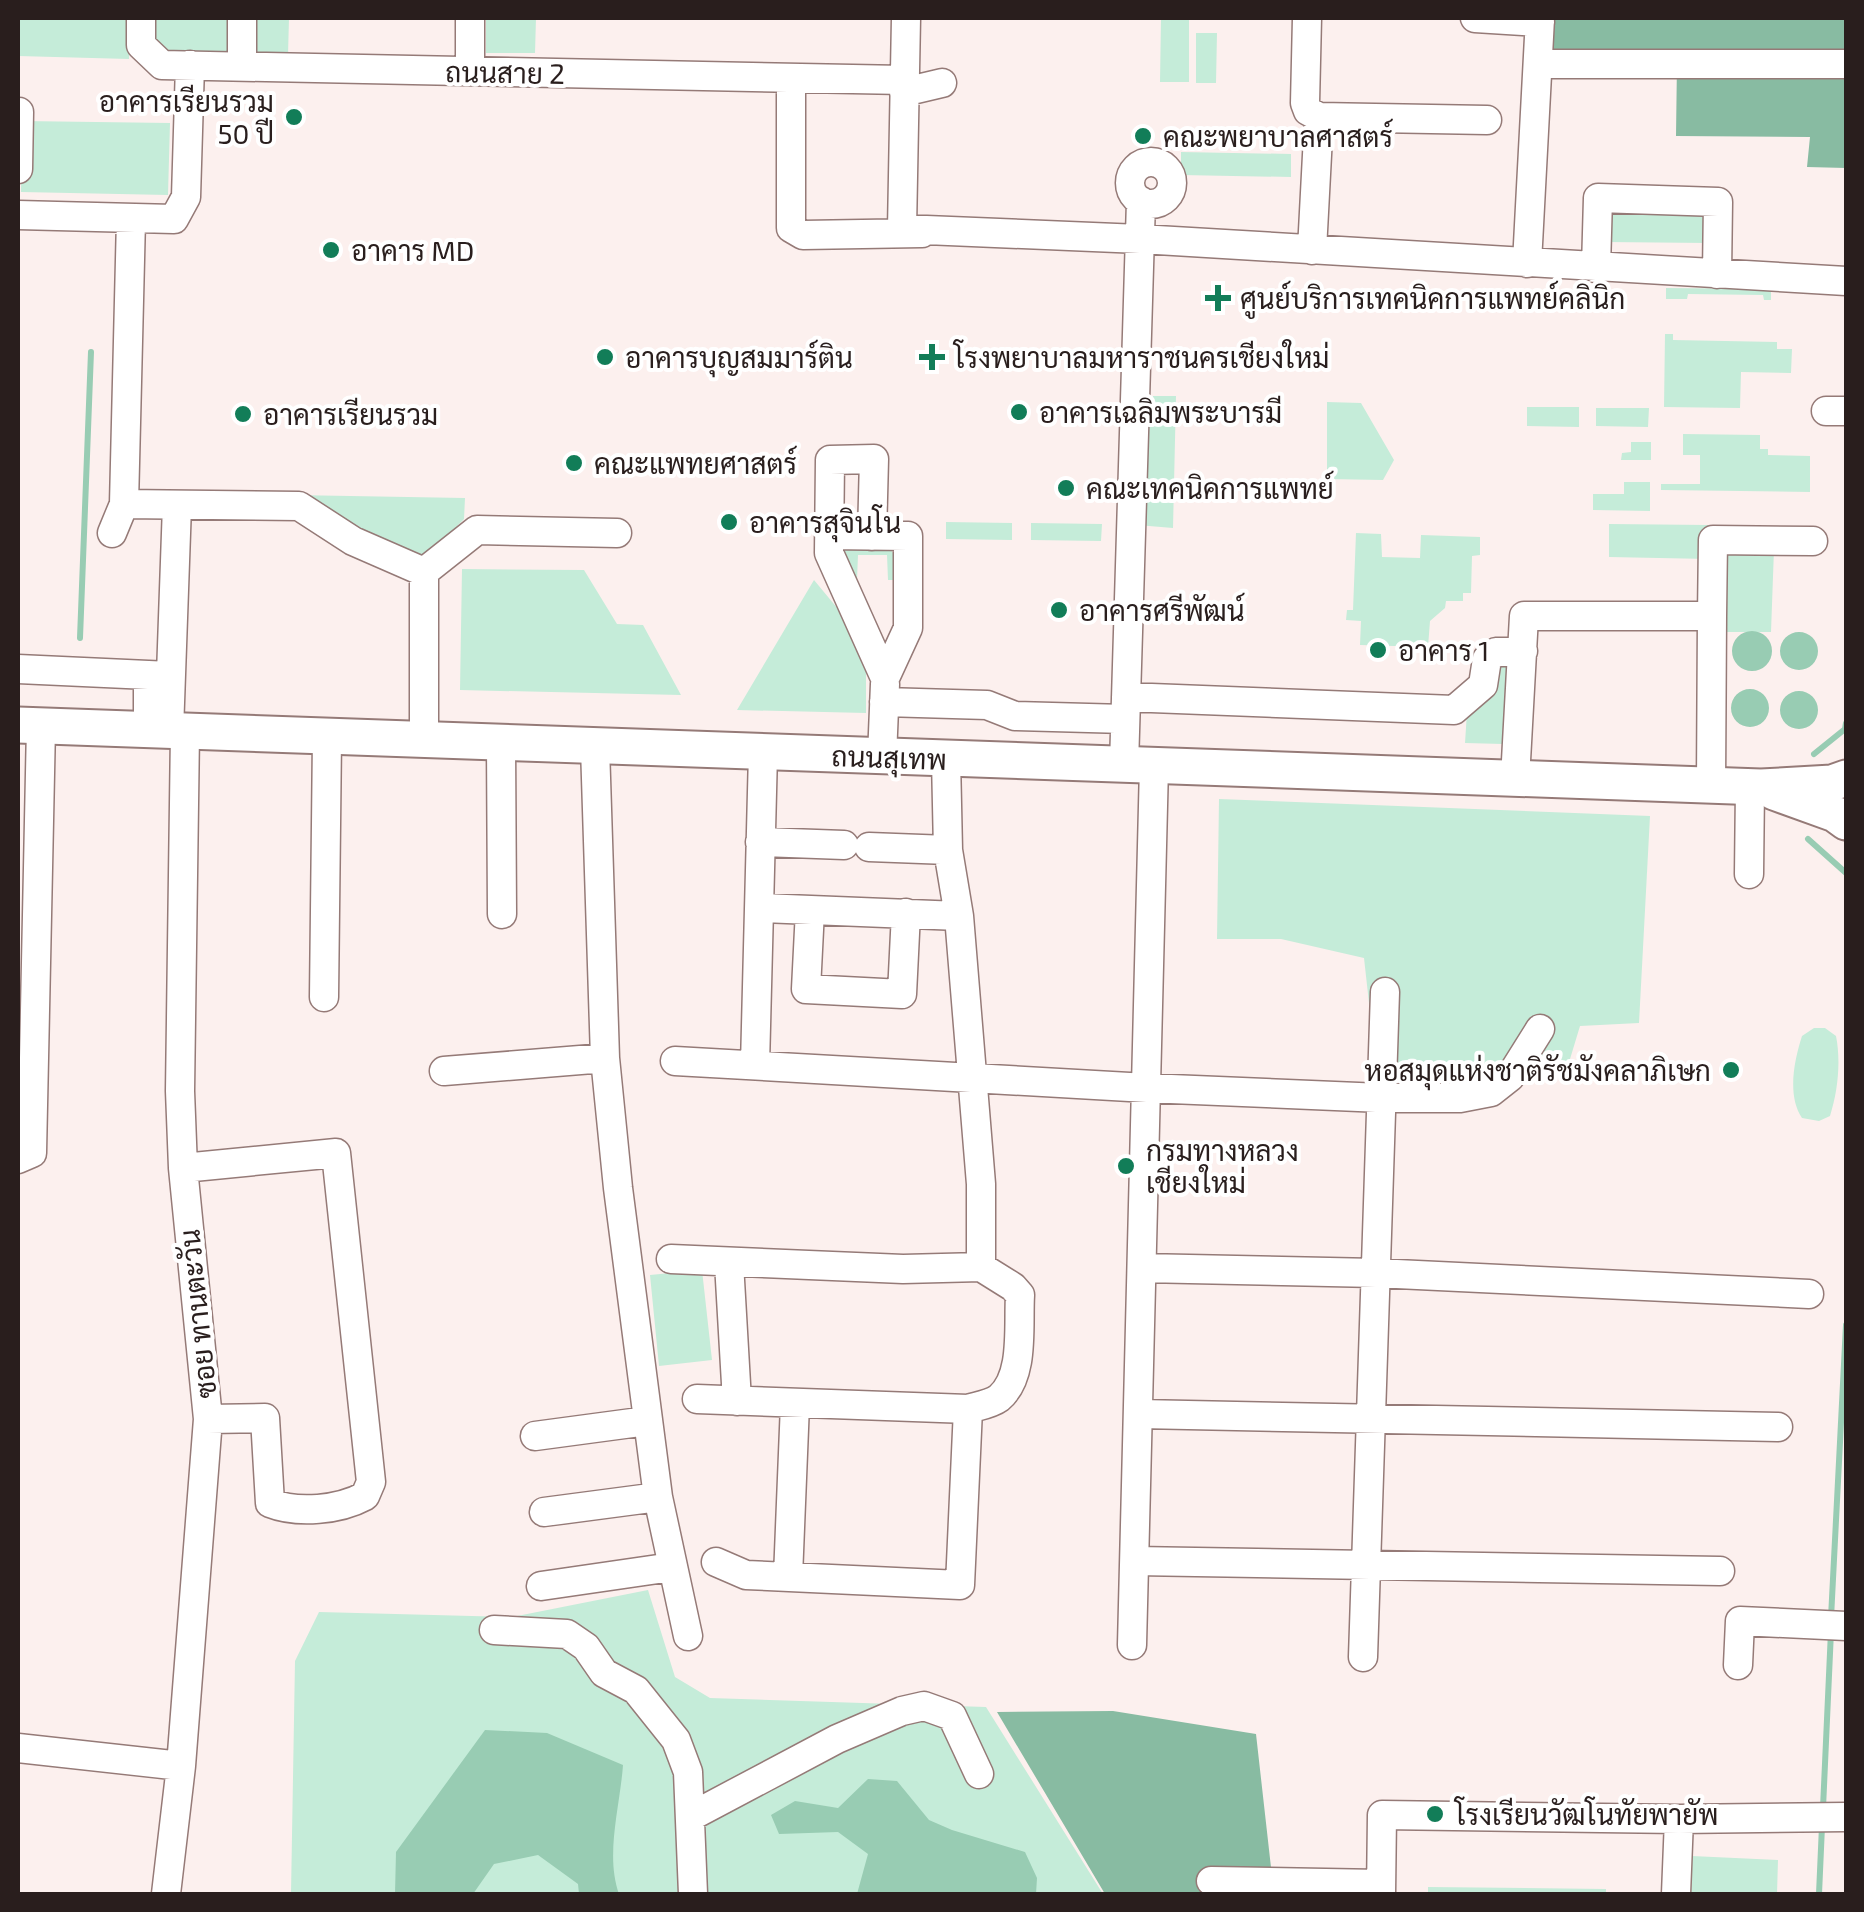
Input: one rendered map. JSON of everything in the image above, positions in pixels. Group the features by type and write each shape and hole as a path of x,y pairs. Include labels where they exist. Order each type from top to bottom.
{"main road":[{"name":"ถนนสุเทพ","path":"29,725 1711,786 1832,783 1846,778"},
{"name":"ถนนสุเทพ","path":"1756,787 1835,814 1846,822"}],"street":[{"name":"ถนนสาย 2","path":"141,18 140,44 162,65 790,78 904,86 942,83"},
{"path":"242,18 242,66"},
{"path":"470,18 470,71"},
{"path":"906,18 904,86 915,230"},
{"path":"1307,18 1308,111 1319,117 1488,120"},
{"path":"1475,18 1540,20 1527,264"},
{"path":"1538,64 1846,64"},
{"path":"18,216 174,219 186,198 190,65"},
{"path":"790,78 797,232 886,236 915,230 1140,239 1846,281"},
{"path":"18,169 19,112"},
{"path":"1312,250 1319,117"},
{"path":"1596,268 1598,198 1718,202 1716,274"},
{"path":"1132,1645 1147,1088 1139,766 1126,708 1130,555 1118,522 1120,475 1134,452 1140,202"},
{"path":"112,532 124,504 131,219"},
{"path":"872,536 874,459 830,460 829,553 884,690"},
{"path":"124,504 299,506 353,541 424,572"},
{"name":"ซอย ทานตะวัน","path":"166,1894 181,1766 208,1419 183,1168 167,731 159,676 177,505"},
{"path":"424,572 477,530 617,532"},
{"path":"829,535 908,536 908,628 884,690 882,757"},
{"path":"1711,786 1713,540 1813,541"},
{"path":"424,572 424,741"},
{"path":"1515,779 1524,616 1712,616"},
{"path":"884,690 987,705 1015,716 1126,708 1454,710 1483,685 1486,659 1496,652 1523,651"},
{"path":"18,670 159,676"},
{"path":"18,1159 32,1152 29,725"},
{"path":"324,997 328,738"},
{"path":"501,744 502,914"},
{"path":"596,747 605,1058 647,1422 658,1498 688,1636"},
{"path":"755,1065 762,753"},
{"path":"946,759 948,850 959,916 982,1184 980,1267"},
{"path":"1749,874 1756,787"},
{"path":"760,842 948,850"},
{"path":"760,908 959,916"},
{"path":"810,910 806,989 902,994 906,914"},
{"path":"1363,1657 1385,992"},
{"path":"674,1061 971,1080 1460,1098 1491,1092 1510,1077 1540,1028"},
{"path":"444,1071 605,1058"},
{"path":"183,1168 336,1152 371,1482 365,1496 347,1506 285,1509 270,1503 265,1418 208,1419"},
{"path":"671,1259 903,1269 980,1267 1020,1295 1016,1373 996,1401 968,1409 697,1400"},
{"path":"729,1263 736,1402"},
{"path":"1142,1268 1376,1273 1809,1294"},
{"path":"788,1577 795,1404"},
{"path":"716,1562 739,1574 960,1584 968,1409"},
{"path":"1140,1414 1778,1427"},
{"path":"535,1436 647,1422"},
{"path":"544,1512 658,1498"},
{"path":"1135,1560 1720,1570"},
{"path":"541,1586 672,1567"},
{"path":"1738,1665 1740,1621 1846,1626"},
{"path":"494,1630 566,1634 586,1647 604,1672 636,1690 676,1740 688,1772 693,1894"},
{"path":"690,1817 836,1739 902,1711 924,1706 952,1716 979,1774"},
{"path":"18,1748 181,1766"},
{"path":"1212,1882 1381,1889 1382,1815 1830,1817"},
{"path":"1676,1894 1679,1819"}],"shaded area":[{"path":"18,18 130,18 129,59 18,56"},
{"path":"151,18 231,18 230,54 167,53 151,39"},
{"path":"250,18 289,18 288,55 249,54"},
{"path":"486,18 536,18 535,53 486,53"},
{"path":"1161,18 1189,18 1189,82 1160,82"},
{"path":"1540,18 1846,18 1846,168 1807,167 1810,137 1676,136 1677,61 1542,58"},
{"path":"1196,33 1217,33 1216,83 1196,83"},
{"path":"22,121 170,123 168,195 21,192"},
{"path":"1181,152 1291,154 1291,177 1181,175"},
{"path":"1606,204 1709,205 1708,243 1605,242"},
{"path":"1666,288 1771,289 1771,300 1764,300 1763,295 1688,294 1687,299 1666,299"},
{"path":"1665,334 1673,334 1673,340 1777,342 1777,349 1792,349 1791,373 1741,372 1740,408 1664,407"},
{"path":"1153,396 1176,396 1173,528 1137,525 1143,404"},
{"path":"1327,402 1361,403 1394,460 1383,480 1327,479"},
{"path":"1527,407 1579,407 1579,427 1527,426"},
{"path":"1596,408 1649,408 1648,427 1596,426"},
{"path":"1683,434 1760,435 1760,449 1768,449 1768,455 1810,456 1810,492 1661,490 1661,484 1700,484 1700,455 1683,455"},
{"path":"1631,442 1651,442 1651,460 1621,460 1622,453 1631,452"},
{"path":"1624,482 1650,482 1650,511 1593,510 1593,494 1624,494"},
{"path":"293,495 465,498 464,519 420,564"},
{"path":"946,522 1012,523 1012,540 946,539"},
{"path":"1031,523 1102,524 1101,541 1031,540"},
{"path":"1609,524 1709,525 1709,559 1609,557"},
{"path":"1356,533 1381,534 1382,557 1420,558 1421,535 1480,537 1480,555 1472,556 1471,593 1463,593 1463,601 1446,601 1445,608 1430,621 1428,647 1360,645 1361,621 1346,620 1347,610 1353,610"},
{"path":"887,545 896,557 895,580 888,580 887,555 858,555 857,580 852,580 843,551 850,546"},
{"path":"1723,548 1774,549 1771,632 1723,632"},
{"path":"462,569 584,570 617,624 643,625 681,695 460,690"},
{"path":"814,580 838,609 866,670 866,713 737,710"},
{"path":"1752,631 1766,637 1772,651 1766,665 1752,671 1738,665 1732,651 1738,637"},
{"path":"1799,632 1813,637 1818,651 1813,665 1799,670 1785,665 1780,651 1785,637"},
{"path":"1508,659 1503,744 1465,743 1467,712 1491,661"},
{"path":"1750,689 1763,695 1769,708 1763,721 1750,727 1737,721 1731,708 1737,695"},
{"path":"1799,691 1812,697 1818,710 1812,723 1799,729 1786,723 1780,710 1786,697"},
{"path":"1219,799 1650,816 1639,1023 1580,1026 1567,1069 1377,1075 1364,958 1281,939 1217,939"},
{"path":"1814,1028 1825,1028 1836,1036 1838,1056 1830,1116 1819,1121 1802,1118 1793,1089 1802,1036"},
{"path":"702,1270 712,1360 659,1366 650,1275"},
{"path":"648,1590 675,1677 710,1698 986,1707 1103,1894 291,1894 295,1661 319,1612 512,1617"},
{"path":"1113,1711 1256,1734 1274,1894 1105,1894 997,1712"},
{"path":"485,1730 547,1733 623,1765 613,1847 619,1894 579,1894 578,1884 538,1855 494,1864 473,1894 395,1894 396,1852"},
{"path":"868,1779 897,1781 929,1820 1025,1852 1037,1878 1036,1894 857,1894 868,1854 838,1832 779,1834 771,1815 795,1801 838,1808"},
{"path":"1692,1856 1778,1860 1777,1894 1691,1894"},
{"path":"1428,1887 1606,1889 1606,1894 1428,1894"}],"waterway":[{"path":"80,638 91,352"},
{"path":"1814,754 1845,729 1846,723"},
{"path":"1808,839 1846,873"},
{"path":"1831,1618 1846,1325"},
{"path":"1823,1808 1831,1631"},
{"path":"1819,1894 1822,1826"}],"place":[{"name":"อาคารเรียนรวม 50 ปี","path":"294,117"},
{"name":"คณะพยาบาลศาสตร์","path":"1143,136"},
{"name":"อาคาร MD","path":"331,250"},
{"name":"ศูนย์บริการเทคนิคการแพทย์คลินิก","path":"1218,298"},
{"name":"อาคารบุญสมมาร์ติน","path":"605,357"},
{"name":"โรงพยาบาลมหาราชนครเชียงใหม่","path":"932,357"},
{"name":"อาคารเฉลิมพระบารมี","path":"1019,412"},
{"name":"อาคารเรียนรวม","path":"243,414"},
{"name":"คณะแพทยศาสตร์","path":"574,463"},
{"name":"คณะเทคนิคการแพทย์","path":"1066,488"},
{"name":"อาคารสุจินโน","path":"729,522"},
{"name":"อาคารศรีพัฒน์","path":"1059,610"},
{"name":"อาคาร 1","path":"1378,650"},
{"name":"หอสมุดแห่งชาติรัชมังคลาภิเษก","path":"1731,1070"},
{"name":"กรมทางหลวง เชียงใหม่","path":"1126,1166"},
{"name":"โรงเรียนวัฒโนทัยพายัพ","path":"1435,1814"}]}
